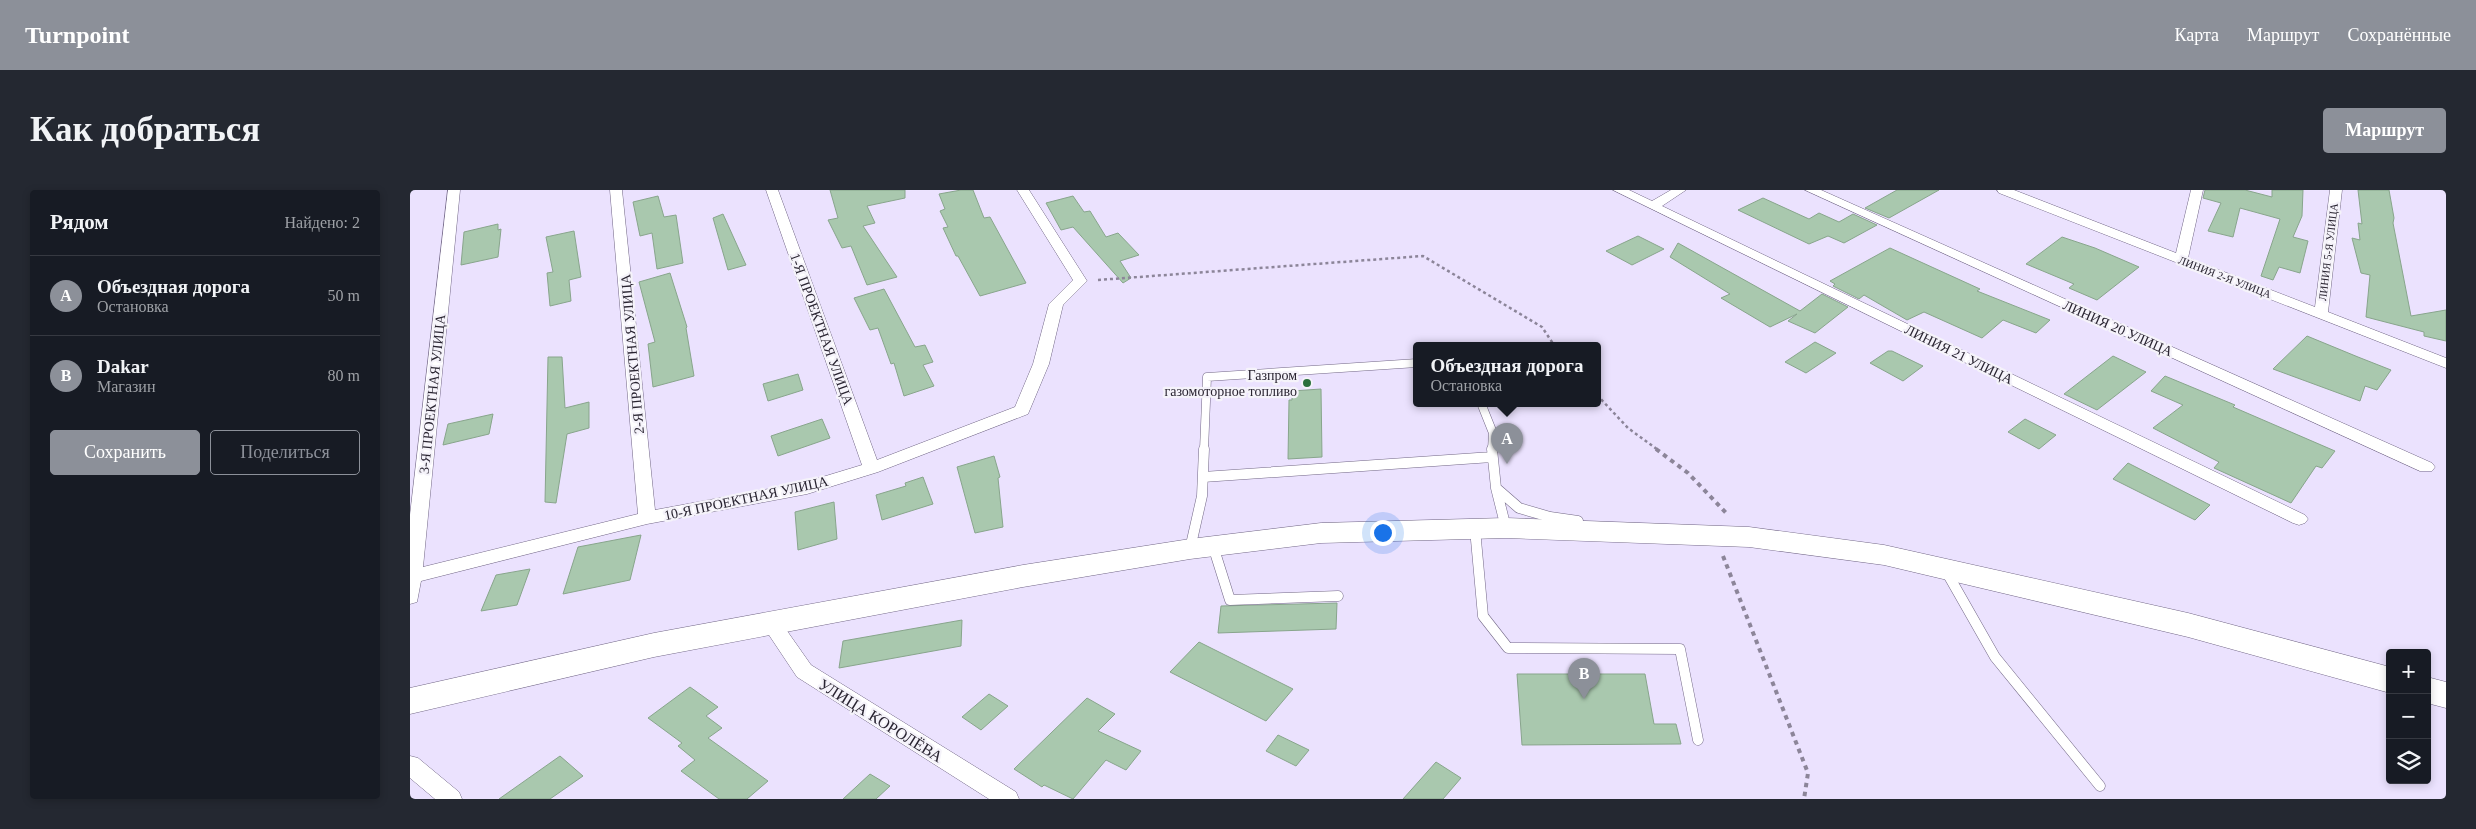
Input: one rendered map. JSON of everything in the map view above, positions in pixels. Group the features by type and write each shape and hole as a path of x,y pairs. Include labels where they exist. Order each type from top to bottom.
{"main road":[{"path":"410,701 654,645 1023,576 1201,548 1321,533 1506,528 1749,537 1884,555 2188,625 2386,679"},
{"path":"2431,691 2446,695"}],"street":[{"name":"3-Я ПРОЕКТНАЯ УЛИЦА","path":"410,598 454,190"},
{"name":"2-Я ПРОЕКТНАЯ УЛИЦА","path":"616,190 647,518"},
{"name":"1-Я ПРОЕКТНАЯ УЛИЦА","path":"772,190 872,468"},
{"path":"1024,190 1080,281"},
{"name":"ЛИНИЯ 21 УЛИЦА","path":"1619,190 2299,519"},
{"path":"1652,206 1680,190"},
{"name":"ЛИНИЯ 20 УЛИЦА","path":"1811,190 2426,467"},
{"name":"ЛИНИЯ 2-Я УЛИЦА","path":"2003,190 2033,195 2181,260 2446,363"},
{"path":"2181,260 2197,190"},
{"name":"ЛИНИЯ 5-Я УЛИЦА","path":"2321,314 2336,190"},
{"name":"10-Я ПРОЕКТНАЯ УЛИЦА","path":"411,577 647,518 807,488 872,468 1022,410 1042,364 1056,304 1080,281"},
{"name":"УЛИЦА КОРОЛЁВА","path":"771,623 804,671 1008,799"},
{"path":"410,765 451,799"}],"lane":[{"path":"1338,596 1230,600 1201,548 1207,377 1413,362"},
{"path":"1483,407 1493,433 1492,457 1496,488 1506,528"},
{"path":"1203,477 1492,457"},
{"path":"1496,488 1519,508 1550,517 1688,534"},
{"path":"1475,529 1483,616 1508,648 1680,649 1698,740"},
{"path":"1945,569 1995,657 2100,786"}],"path":[{"path":"1080,281 1423,256 1542,327 1552,342"},
{"path":"1601,399 1628,428 1688,474 1749,537"},
{"path":"1721,552 1808,773 1804,799"}],"building":[{"path":"830,190 905,190 905,198 867,206 875,223 863,226 897,277 867,285 851,246 842,248 828,220 838,218"},
{"path":"973,190 984,218 990,217 1026,283 980,296 958,256 956,256 943,228 948,227 940,211 945,209 939,194"},
{"path":"1897,190 1939,190 1889,218 1865,208"},
{"path":"2205,190 2245,190 2272,197 2272,190 2303,190 2302,216 2293,237 2308,241 2300,273 2279,267 2273,280 2261,276 2280,219 2240,208 2233,237 2208,231 2221,203 2203,198"},
{"path":"2358,190 2389,190 2394,218 2393,223 2411,316 2446,310 2446,341 2424,336 2424,332 2366,317 2370,275 2361,273 2352,238 2360,240 2358,223 2362,224"},
{"path":"658,196 664,217 676,215 683,263 657,269 652,233 640,236 633,202"},
{"path":"1073,196 1084,212 1090,211 1106,237 1118,233 1139,255 1120,261 1131,278 1123,283 1073,227 1061,230 1046,203"},
{"path":"1763,198 1809,219 1819,213 1839,222 1853,214 1877,225 1844,243 1828,236 1809,244 1738,210"},
{"path":"723,214 746,265 728,270 713,218"},
{"path":"498,224 498,230 501,229 498,257 461,265 464,232"},
{"path":"574,231 581,277 569,280 571,301 550,306 547,273 553,272 546,237"},
{"path":"1638,236 1664,249 1632,265 1606,251"},
{"path":"2062,237 2095,248 2139,267 2097,300 2069,288 2074,284 2026,264"},
{"path":"1678,243 1800,311 1822,294 1848,307 1815,333 1788,321 1797,314 1770,327 1721,298 1730,294 1670,257"},
{"path":"1890,248 1980,289 1977,291 2050,320 2036,333 2003,320 1982,338 1924,312 1907,320 1864,295 1859,299 1833,286 1835,284 1830,281"},
{"path":"670,273 687,327 694,376 653,387 648,344 655,342 639,282"},
{"path":"884,289 915,347 925,345 933,362 923,365 934,386 904,396 894,363 891,364 878,328 870,330 854,298"},
{"path":"2307,336 2391,370 2377,390 2365,386 2360,401 2273,369"},
{"path":"1815,342 1836,353 1806,373 1785,362"},
{"path":"1888,351 1892,351 1923,366 1903,381 1870,363"},
{"path":"2113,356 2146,372 2097,410 2064,394"},
{"path":"548,357 562,357 565,408 589,402 589,428 567,434 556,503 545,502"},
{"path":"798,374 803,390 768,401 763,384"},
{"path":"2165,376 2235,405 2233,407 2335,451 2322,468 2316,466 2291,503 2214,468 2219,462 2153,428 2183,405 2151,391"},
{"path":"1321,389 1322,457 1288,459 1289,400 1292,400 1292,391"},
{"path":"493,414 489,434 443,445 448,424"},
{"path":"822,419 830,438 778,456 771,436"},
{"path":"2025,419 2056,435 2039,449 2008,432"},
{"path":"994,456 1000,477 998,478 1003,527 975,533 957,467"},
{"path":"2128,463 2210,505 2195,520 2113,479"},
{"path":"923,477 933,504 882,520 876,495 906,486 905,483"},
{"path":"834,502 837,539 798,550 795,512"},
{"path":"641,535 630,580 563,594 578,547"},
{"path":"530,569 517,605 481,611 496,575"},
{"path":"1337,603 1336,629 1218,633 1221,606"},
{"path":"962,620 961,646 839,668 843,641"},
{"path":"1199,642 1293,689 1266,721 1170,672"},
{"path":"1517,674 1645,674 1654,724 1676,724 1681,744 1522,745"},
{"path":"690,687 718,707 706,716 722,728 708,738 768,781 747,799 719,799 681,771 695,760 678,746 682,743 648,718"},
{"path":"989,694 1008,706 981,730 962,717"},
{"path":"1087,698 1115,714 1098,731 1141,751 1126,770 1106,760 1073,799 1044,785 1042,787 1014,769"},
{"path":"1278,735 1309,750 1296,766 1266,751"},
{"path":"560,756 583,776 550,799 499,799"},
{"path":"1436,762 1461,778 1443,799 1403,799"},
{"path":"870,774 890,786 876,799 843,799"}],"place":[{"name":"Газпром газомоторное топливо","path":"1307,383"},
{"name":"Объездная дорога","path":"1507,464"},
{"name":"Dakar","path":"1584,699"}]}
